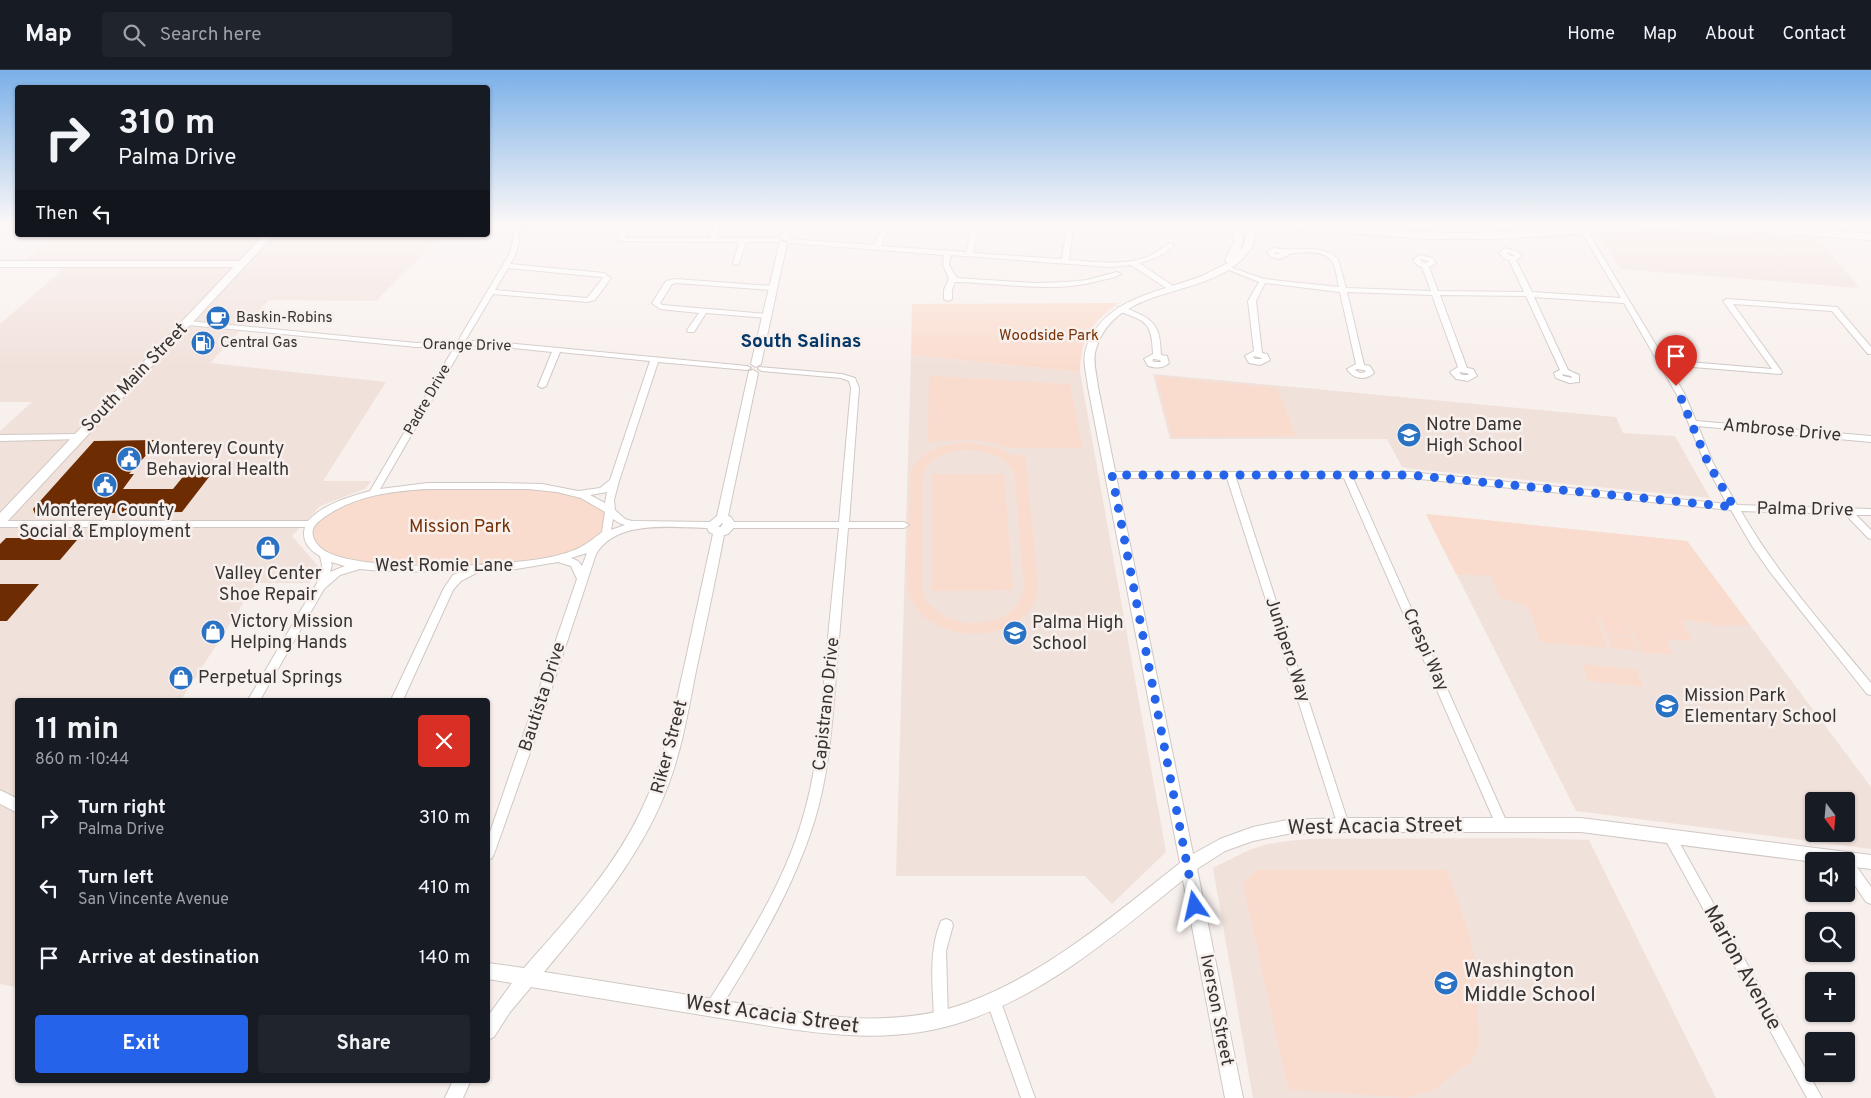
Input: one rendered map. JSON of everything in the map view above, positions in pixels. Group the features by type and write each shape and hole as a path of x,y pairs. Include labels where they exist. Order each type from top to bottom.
{"main road":[{"name":"South Main Street","path":"0,523 236,271"}],"street":[{"name":"Padre Drive","path":"373,493 503,271"},
{"path":"491,292 588,300 592,298 607,278 604,275 560,271"},
{"name":"Riker Street","path":"490,1028 528,977 618,868 653,807 666,774 674,745 776,271"},
{"path":"949,271 953,280"},
{"path":"1091,271 1095,280"},
{"path":"1146,271 1172,288"},
{"name":"Iverson Street","path":"1216,271 1146,297 1121,309 1096,334 1090,358 1093,387 1112,475 1234,1098"},
{"path":"1238,271 1263,281 1343,290 1528,293 1627,301"},
{"path":"1339,271 1360,366"},
{"path":"1427,271 1462,369"},
{"path":"1518,271 1565,371"},
{"path":"1608,271 1664,362 1681,395 1708,463 1768,564 1871,691"},
{"path":"953,280 1078,284 1117,274"},
{"path":"948,299 948,290 953,280"},
{"path":"766,316 660,306 656,303 669,283 676,281 772,288"},
{"path":"1258,353 1252,301 1263,281"},
{"path":"1664,362 1778,372 1727,300 1834,309 1871,352"},
{"path":"1121,309 1140,317 1154,328 1157,336 1157,356"},
{"path":"691,330 704,310"},
{"name":"Orange Drive","path":"188,323 416,345 485,343 842,376 850,379"},
{"path":"542,386 557,350"},
{"path":"599,541 611,524 609,500 614,481 655,359"},
{"name":"Capistrano Drive","path":"713,1007 766,922 780,894 806,829 818,787 844,525 855,388 854,383 850,379"},
{"name":"Ambrose Drive","path":"1693,423 1871,439"},
{"path":"0,438 79,438"},
{"path":"387,470 384,478 386,483 399,488"},
{"name":"Palma Drive","path":"1112,475 1410,475 1774,511 1846,510 1871,512"},
{"name":"Junipero Way","path":"1231,475 1342,825"},
{"name":"Crespi Way","path":"1347,475 1502,825"},
{"path":"576,493 602,491 614,481"},
{"name":"West Romie Lane","path":"311,524 316,517 337,506 373,493 399,488 538,486 576,493 594,499 627,523 648,525 904,525"},
{"path":"1846,510 1871,536"},
{"path":"0,523 311,524 309,528 310,541 324,554 327,565 320,586"},
{"name":"West Romie Lane","path":"324,554 335,560 362,566 435,568 512,567 555,559 580,551 619,530 648,525"},
{"name":"Bautista Drive","path":"490,848 531,733 581,578 591,554 599,541"},
{"path":"555,559 566,560 576,564 581,578"},
{"path":"255,698 326,578 338,571 362,566"},
{"path":"435,568 446,573 449,579 449,588"},
{"path":"398,698 449,588 462,575 482,568"},
{"path":"0,796 15,805"},
{"name":"West Acacia Street","path":"490,970 808,1023 858,1028 901,1027 941,1020 994,1002 1039,979 1064,962 1188,866 1220,846 1253,834 1287,827 1342,825 1581,825 1805,855"},
{"name":"Marion Avenue","path":"1670,837 1814,1098"},
{"name":"West Acacia Street","path":"1855,861 1871,862"},
{"path":"1855,874 1871,898"},
{"path":"941,1020 939,951 946,925"},
{"path":"994,1002 1028,1098"},
{"path":"454,1098 461,1083"}],"shaded area":[{"path":"61,271 406,271 376,301 269,300 210,363 386,382 323,481 371,481 365,489 320,506 292,536 319,567 310,583 256,583 182,698 15,698 15,987 0,984 0,431 32,402 0,402 0,324"},
{"path":"1645,271 1845,271 1860,288"},
{"name":"Palma High School","path":"911,355 1080,372 1166,852 1112,904 1085,876 896,876"},
{"name":"Notre Dame High School","path":"1153,374 1616,417 1623,433 1675,436 1710,498 1402,467 1387,439 1170,439"},
{"name":"Mission Park Elementary School","path":"1426,514 1687,541 1871,787 1871,849 1817,842 1855,842 1855,792 1805,792 1805,840 1576,811"},
{"name":"Washington Middle School","path":"1523,838 1589,840 1716,1098 1253,1098 1213,868 1249,850 1268,844 1308,839"}],"green space":[{"name":"Woodside Park","path":"1119,303 1101,317 1089,332 1085,340 1080,372 911,355 912,304"},
{"path":"929,376 1070,384 1082,448 1009,448 989,442 967,440 928,442"},
{"path":"1156,376 1277,388 1296,436 1172,437"},
{"path":"967,442 996,447 1012,455 1025,455 1038,584 1032,606 1018,621 998,630 975,634 951,631 930,622 915,606 907,585 910,472 920,458 927,453 934,449","holes":["959,450 985,452 1001,459 1012,471 1015,479 1024,590 1017,605 1005,615 990,621 974,623 957,621 942,615 930,605 922,591 923,474 933,460"]},
{"path":"932,474 1004,474 1013,590 932,591"},
{"name":"Mission Park","path":"552,487 602,504 611,524 587,548 525,566 366,567 318,551 309,529 337,506 399,488"},
{"path":"1426,514 1687,541 1750,625 1713,626 1711,623 1682,620 1692,641 1666,639 1673,655 1642,652 1628,622 1633,636 1606,633 1601,619 1597,618 1608,648 1540,642 1530,611 1520,603 1501,599 1491,576 1456,574"},
{"path":"1606,634 1633,637 1639,651 1612,648"},
{"path":"1582,664 1636,670 1643,687 1588,681"},
{"path":"1256,870 1447,870 1469,934 1476,965 1479,1043 1471,1062 1450,1076 1435,1090 1406,1098 1288,1089 1243,884"}],"building":[{"path":"154,440 145,451 150,451 129,474 134,474 123,489 173,489 190,468 216,468 182,512 35,514 33,509 94,441"},
{"path":"6,538 77,540 60,560 0,560 0,544"},
{"path":"0,584 39,584 7,621 0,621"}],"place":[{"name":"Baskin-Robins","path":"218,318"},
{"name":"Central Gas","path":"203,343"},
{"name":"Notre Dame High School","path":"1409,435"},
{"name":"Monterey County Behavioral Health","path":"129,459"},
{"name":"Monterey County Social & Employment","path":"105,485"},
{"name":"Valley Center Shoe Repair","path":"268,548"},
{"name":"Victory Mission Helping Hands","path":"213,632"},
{"name":"Palma High School","path":"1015,633"},
{"name":"Perpetual Springs","path":"181,678"},
{"name":"Mission Park Elementary School","path":"1667,706"},
{"name":"Washington Middle School","path":"1446,983"}],"district":[{"name":"South Salinas","path":"801,342"}],"route":[{"path":"1195,906 1112,475 1395,474 1734,507 1708,463 1676,386"}]}
